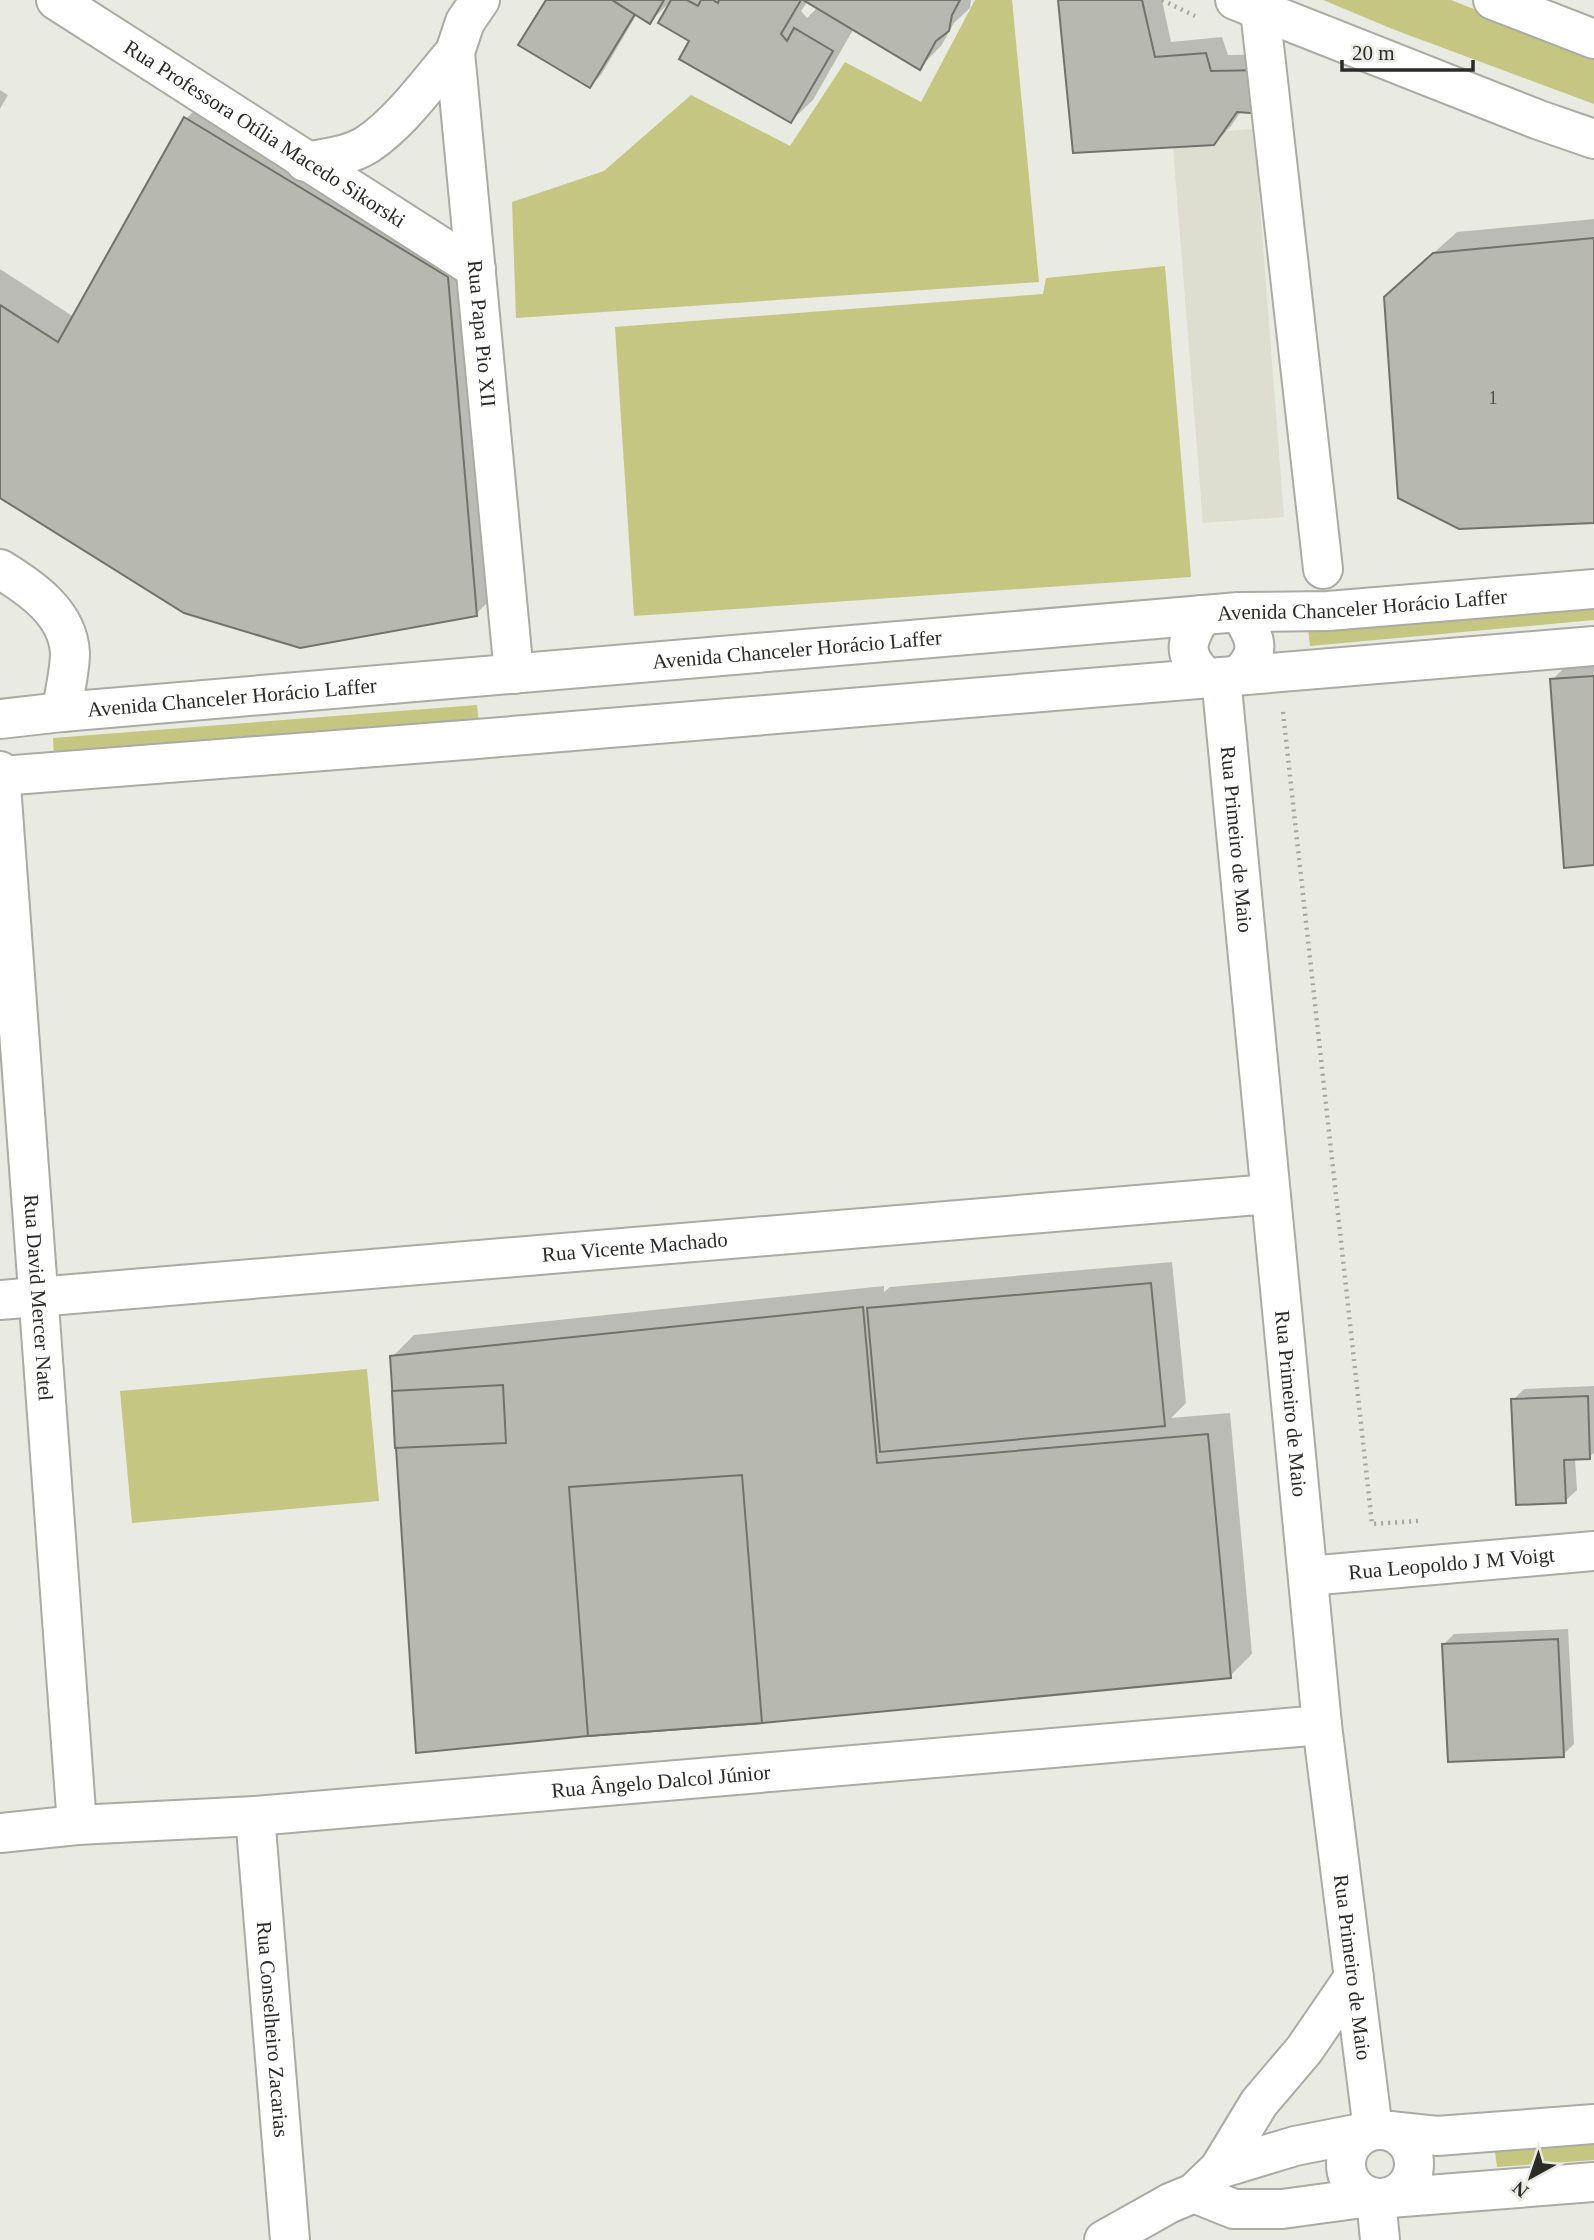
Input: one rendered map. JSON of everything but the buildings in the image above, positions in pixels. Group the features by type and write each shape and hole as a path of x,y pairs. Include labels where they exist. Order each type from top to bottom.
{"main road":[{"name":"Rua Professora Otília Macedo Sikorski","path":"56,0 305,162 476,269"},
{"name":"Rua Papa Pio XII","path":"480,0 465,22 455,52 514,674"},
{"path":"1493,0 1594,39"},
{"path":"1323,569 1248,5 1539,120 1594,139"},
{"path":"305,162 338,156 367,145 389,127 455,52"},
{"path":"0,569 24,584 59,617 70,652 62,712"},
{"name":"Avenida Chanceler Horácio Laffer","path":"0,719 1202,615 1328,611 1594,589"},
{"path":"1222,677 1250,664 1254,654 1253,633 1239,612"},
{"name":"Rua Primeiro de Maio","path":"1202,615 1189,636 1190,655 1195,666 1222,677 1269,1194 1322,1725 1376,2131"},
{"path":"0,774 1594,646"},
{"name":"Rua David Mercer Natel","path":"0,774 77,1825"},
{"name":"Rua Vicente Machado","path":"0,1300 1269,1194"},
{"name":"Rua Leopoldo J M Voigt","path":"1308,1576 1594,1550"},
{"name":"Rua Ângelo Dalcol Júnior","path":"0,1833 77,1825 255,1816 1322,1725"},
{"name":"Rua Conselheiro Zacarias","path":"255,1816 290,2240"},
{"path":"1207,2181 1259,2104 1304,2050 1354,1977"},
{"path":"1104,2240 1207,2181 1295,2146 1376,2131 1437,2136 1594,2124"},
{"path":"1376,2131 1400,2136 1415,2158 1411,2182 1402,2192 1378,2198 1358,2190 1351,2182 1345,2161 1349,2149 1376,2131"},
{"path":"1207,2181 1234,2209 1282,2209 1378,2198 1594,2182"},
{"path":"1378,2198 1380,2240"}],"path":[{"path":"1283,709 1372,1524"}],"shaded area":[{"path":"1254,129 1284,517 1203,523 1172,135"}],"green space":[{"path":"975,0 1012,0 1039,282 516,318 512,202 604,171 691,95 790,146 845,62 921,102"},
{"path":"1323,0 1451,0 1594,57 1594,104 1395,30"},
{"path":"1165,266 1191,577 634,616 615,327 1043,294 1046,278"},
{"path":"1594,603 1594,620 1310,646 1308,629"},
{"path":"477,705 479,723 54,756 53,738"},
{"path":"367,1369 379,1501 132,1523 120,1391"},
{"path":"1594,2144 1594,2160 1497,2167 1495,2151"}]}
